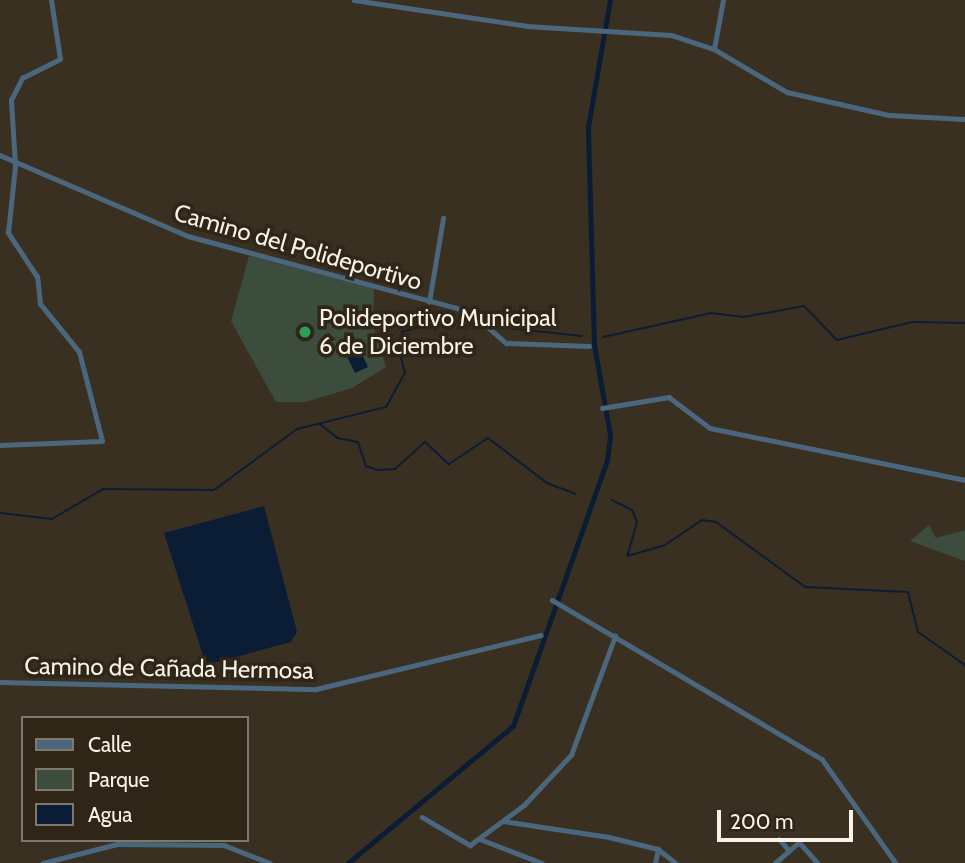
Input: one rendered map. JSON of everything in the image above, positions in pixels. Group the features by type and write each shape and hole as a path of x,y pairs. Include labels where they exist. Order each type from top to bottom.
{"street":[{"path":"9,234 15,84 60,59 51,0"},
{"path":"354,0 527,26 601,27 671,35 714,49 787,93 889,115 965,119"},
{"path":"714,49 723,0"},
{"name":"Camino del Polideportivo","path":"0,155 188,236 471,312 506,343 589,346"},
{"path":"429,302 443,218"},
{"path":"0,229 9,234 37,277 40,304 79,352 102,441 0,445"},
{"path":"605,407 669,397 710,428 965,480"},
{"path":"552,601 822,759 896,863"},
{"name":"Camino de Cañada Hermosa","path":"0,682 316,689 541,635"},
{"path":"422,817 470,845 501,821 571,755 615,636"},
{"path":"501,821 658,849 677,863"},
{"path":"479,839 542,863"},
{"path":"779,839 789,850"},
{"path":"775,863 799,842 818,863"},
{"path":"43,863 117,844 224,845 270,863"},
{"path":"655,863 658,849"}],"green space":[{"name":"Polideportivo Municipal 6 de Diciembre","path":"249,256 374,288 373,326 386,367 352,388 305,402 276,402 231,321"},
{"path":"929,525 936,538 965,530 965,561 910,541"}],"water":[{"path":"353,335 368,367 355,373 340,342"},
{"path":"264,506 297,632 291,642 206,665 164,533"}],"waterway":[{"path":"348,863 513,726 607,461 610,435 594,345 588,127 610,0"},
{"path":"603,337 711,313 744,317 804,306 837,340 912,322 965,323"},
{"path":"0,513 52,519 103,489 214,490 297,429 386,407 405,373 398,346 402,332 444,320 483,325"},
{"path":"489,326 581,336"},
{"path":"320,424 337,438 358,442 366,466 377,470 395,469 425,442 449,464 488,438 547,483 575,494"},
{"path":"612,500 632,510 637,522 627,556 665,545 702,520 716,522 805,587 908,592 918,632 965,665"}],"place":[{"name":"Polideportivo Municipal 6 de Diciembre","path":"305,332"}]}
